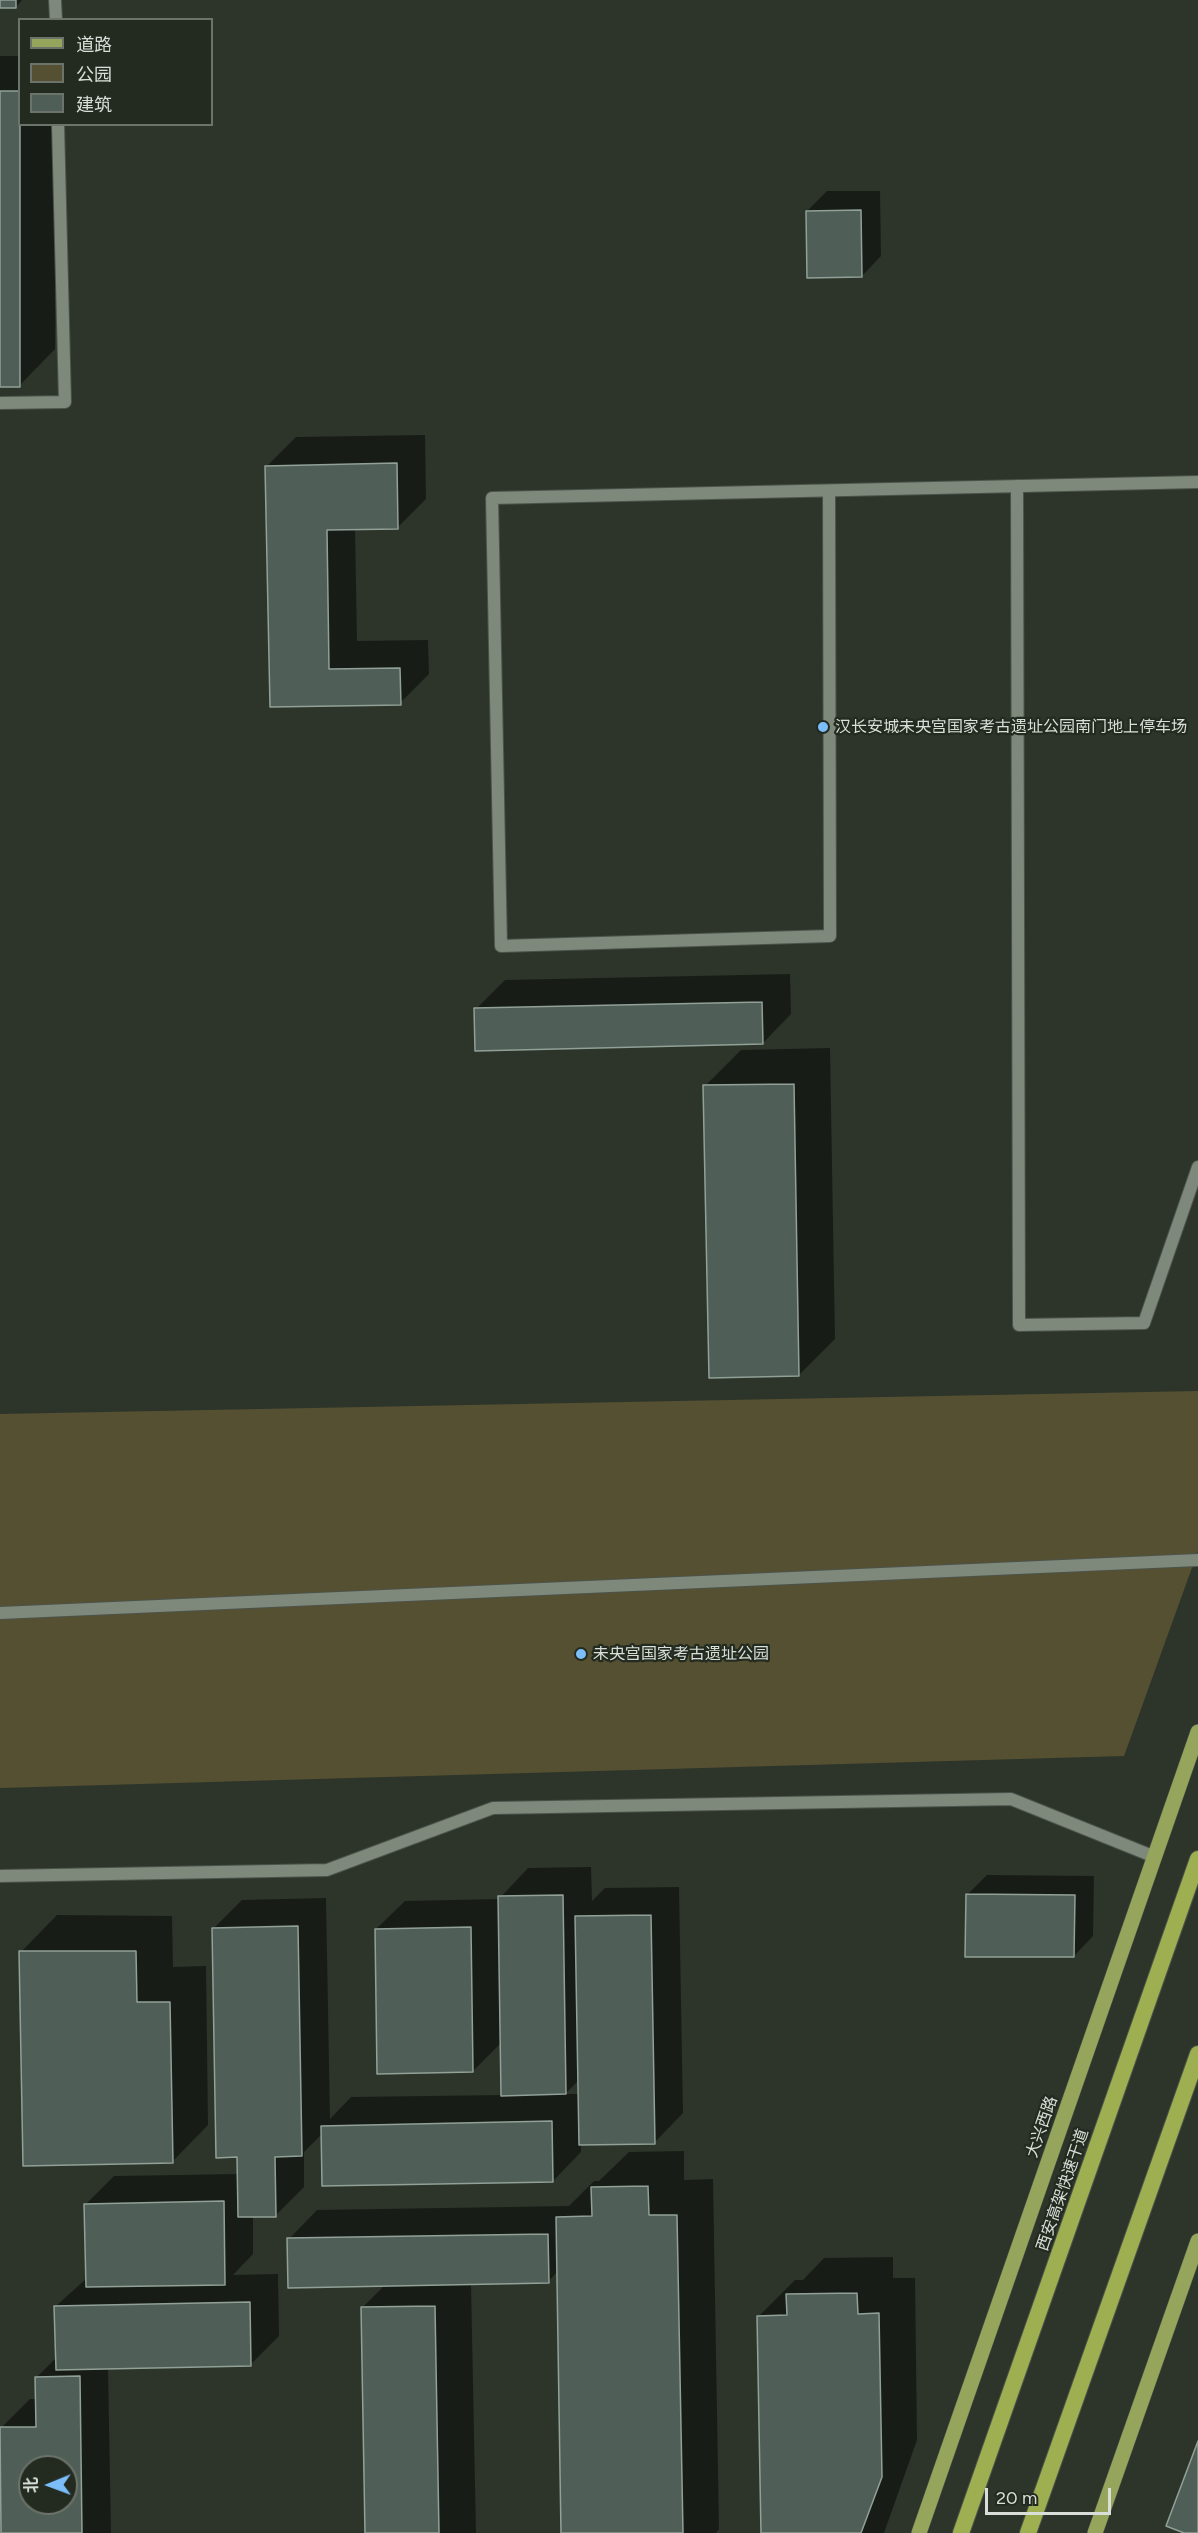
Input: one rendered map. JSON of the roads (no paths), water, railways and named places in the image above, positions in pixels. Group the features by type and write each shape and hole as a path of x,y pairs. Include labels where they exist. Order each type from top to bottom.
{"highway":[{"name":"西安高架快速干道","path":"961,2533 1198,1859"},
{"path":"1028,2533 1198,2054"}],"main road":[{"name":"大兴西路","path":"919,2533 1198,1732"},
{"path":"1095,2533 1198,2241"}],"street":[{"path":"55,0 56,18"},
{"path":"0,403 65,402 58,126"},
{"path":"829,491 830,936 501,946 492,498 1198,482"},
{"path":"1017,486 1019,1325 1144,1323 1198,1167"},
{"path":"0,1613 1198,1560"},
{"path":"0,1876 327,1870 493,1808 1011,1798 1155,1857"}],"place":[{"name":"汉长安城未央宫国家考古遗址公园南门地上停车场","path":"823,727"},
{"name":"未央宫国家考古遗址公园","path":"581,1654"}]}
